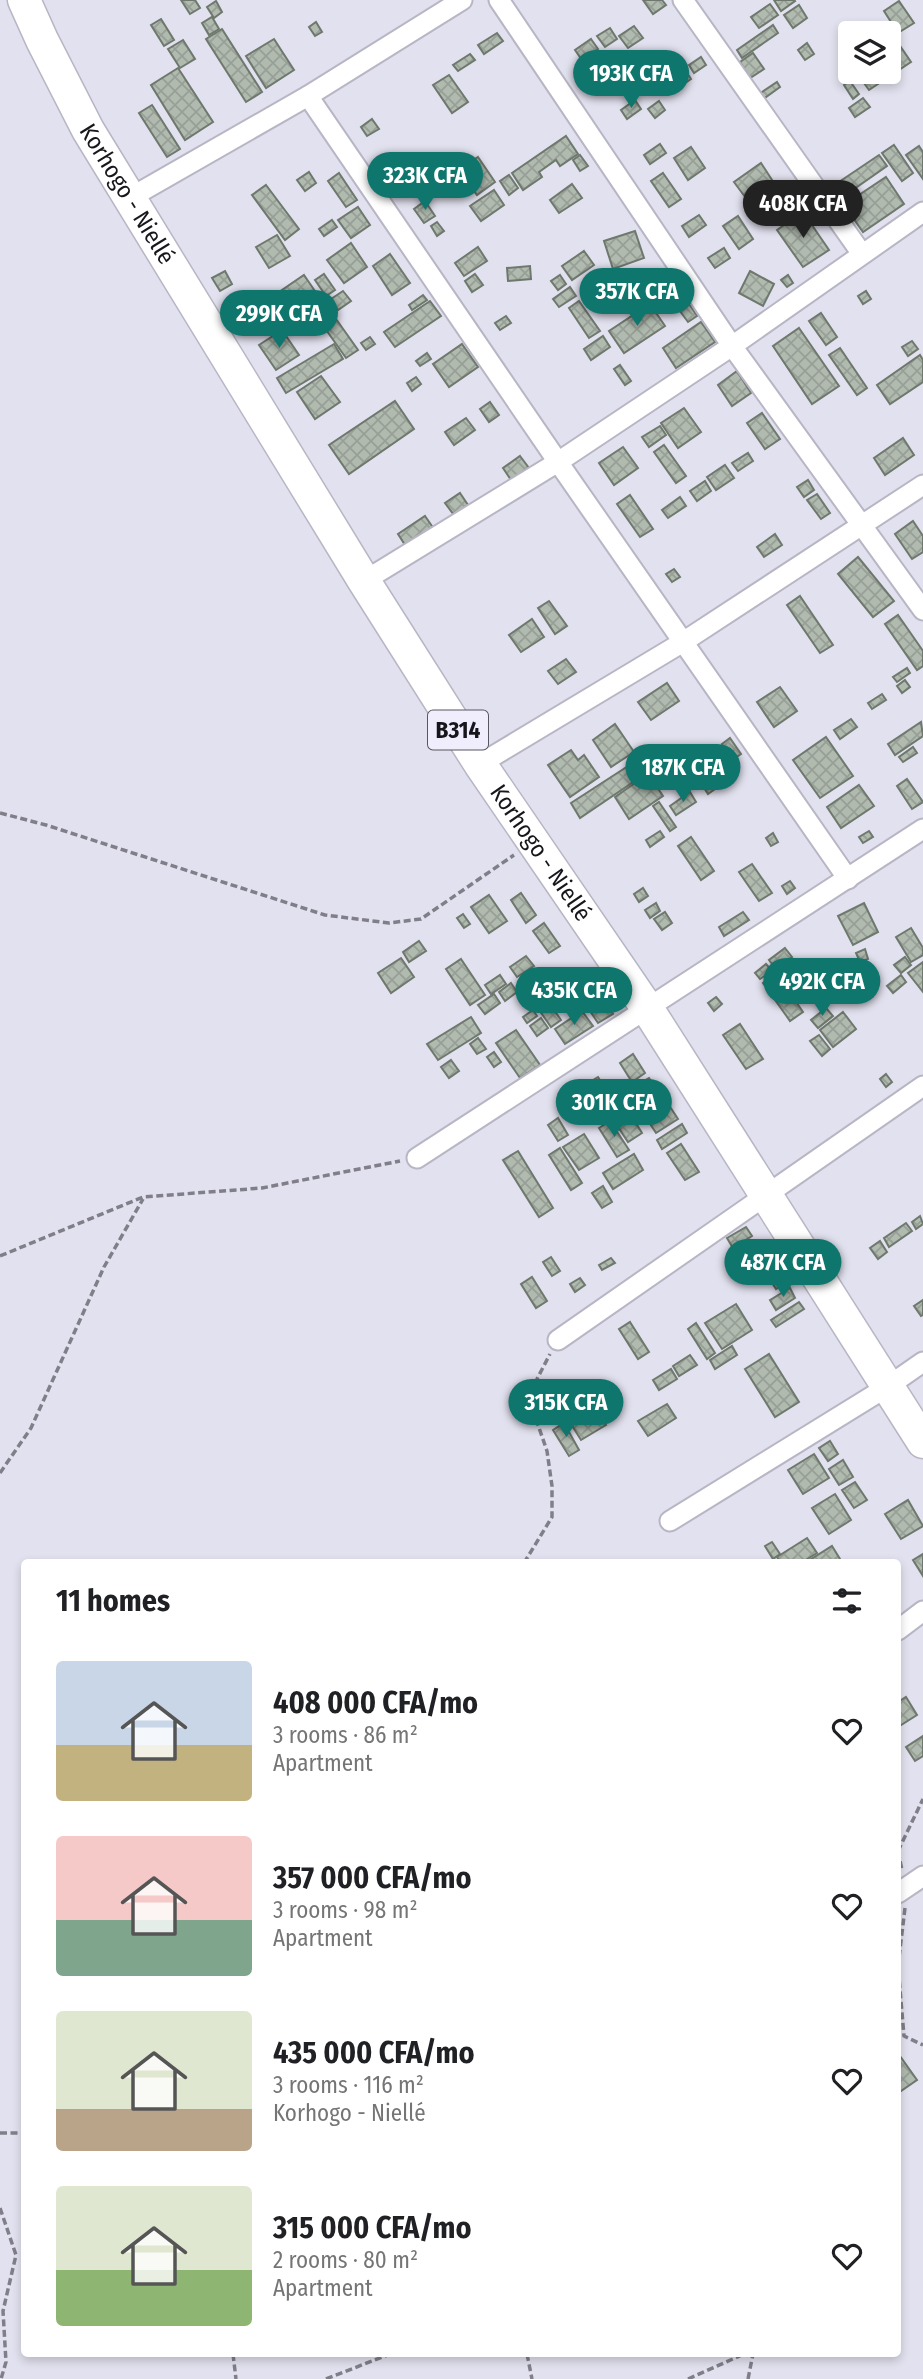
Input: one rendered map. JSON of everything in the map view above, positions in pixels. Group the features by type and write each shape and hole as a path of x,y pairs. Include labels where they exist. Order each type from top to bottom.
{"main road":[{"name":"Korhogo - Niellé","path":"24,0 41,40 88,131 364,581 480,764 647,1009 923,1442"}],"street":[{"path":"128,199 308,96 462,0"},
{"path":"499,0 732,346 923,610"},
{"path":"683,0 862,254"},
{"path":"308,96 682,642 848,879"},
{"path":"364,581 558,462 732,346 923,212"},
{"path":"480,764 682,642 923,485"},
{"path":"417,1158 923,829"},
{"path":"558,1340 923,1086"},
{"path":"670,1521 923,1362"},
{"path":"901,1628 923,1611"}],"path":[{"path":"0,813 46,825 325,915 389,923 421,919 533,842"},
{"path":"0,1256 143,1197 262,1188 417,1158"},
{"path":"0,1472 31,1428 104,1267 143,1197"},
{"path":"526,1559 552,1517 552,1486 547,1451 536,1419 537,1380 558,1340"},
{"path":"901,1845 923,1799"},
{"path":"901,1860 909,1885 901,1944"},
{"path":"901,2001 904,2036 923,2045"},
{"path":"0,2133 21,2133"},
{"path":"0,2208 16,2255 3,2311 6,2362 1,2377 7,2379"},
{"path":"233,2357 236,2379"},
{"path":"326,2379 382,2357"},
{"path":"528,2357 532,2379"},
{"path":"688,2379 737,2357"},
{"path":"748,2379 752,2357"}],"building":[{"path":"181,0 195,0 200,8 190,14"},
{"path":"643,0 662,0 666,5 653,14"},
{"path":"774,0 794,0 795,1 781,11"},
{"path":"216,1 222,12 214,18 207,7"},
{"path":"899,1 914,23 901,31 901,21 890,21 884,11"},
{"path":"770,4 778,15 759,28 751,17"},
{"path":"799,5 807,18 793,28 784,15"},
{"path":"212,17 219,29 209,35 202,23"},
{"path":"161,19 174,40 164,46 151,25"},
{"path":"316,22 322,32 315,36 309,27"},
{"path":"773,25 778,33 742,58 737,50"},
{"path":"634,26 643,38 628,48 619,36"},
{"path":"610,28 617,39 605,47 597,36"},
{"path":"222,29 262,92 246,102 206,39"},
{"path":"497,33 503,41 484,54 478,45"},
{"path":"274,39 294,70 266,88 246,56"},
{"path":"591,39 598,49 582,60 575,50"},
{"path":"183,40 195,59 180,68 168,49"},
{"path":"807,43 814,54 805,60 798,50"},
{"path":"901,47 911,62 901,69"},
{"path":"753,53 764,69 750,78 740,62"},
{"path":"470,54 475,60 458,71 453,65"},
{"path":"701,57 706,65 694,73 689,65"},
{"path":"682,65 691,79 668,95 658,82"},
{"path":"178,68 213,122 185,140 151,85"},
{"path":"449,75 468,102 452,113 433,85"},
{"path":"777,82 780,87 762,100 759,94"},
{"path":"852,84 859,94 853,99 844,85"},
{"path":"865,84 878,84 869,90"},
{"path":"863,98 870,107 855,117 849,108"},
{"path":"635,100 641,109 627,119 621,110"},
{"path":"659,101 665,110 655,118 648,109"},
{"path":"152,105 180,149 167,157 139,113"},
{"path":"372,119 379,129 367,136 361,127"},
{"path":"566,136 578,154 560,166 556,160 539,172 542,177 523,190 512,173"},
{"path":"660,144 666,153 650,164 644,155"},
{"path":"894,145 913,173 902,181 882,153"},
{"path":"919,146 923,152 923,179 906,155"},
{"path":"691,147 705,168 688,180 674,158"},
{"path":"580,155 588,166 580,171 573,160"},
{"path":"879,155 887,166 844,196 836,184"},
{"path":"478,157 495,182 477,195 459,170"},
{"path":"761,163 774,183 748,201 734,182"},
{"path":"309,172 316,183 305,191 297,180"},
{"path":"339,173 357,200 346,207 328,181"},
{"path":"663,173 681,199 669,207 651,181"},
{"path":"509,175 518,188 509,195 500,181"},
{"path":"886,177 904,204 863,232 844,205"},
{"path":"572,184 582,198 559,213 550,200"},
{"path":"266,185 299,229 285,240 252,195"},
{"path":"494,190 504,205 481,221 470,206"},
{"path":"792,192 801,205 792,211 783,198"},
{"path":"425,201 435,216 424,223 414,209"},
{"path":"358,207 370,225 351,238 338,220"},
{"path":"803,212 829,250 803,267 777,230"},
{"path":"699,215 706,225 689,237 682,226"},
{"path":"738,216 753,239 739,249 723,226"},
{"path":"332,220 337,227 324,236 319,229"},
{"path":"437,222 444,231 437,236 431,226"},
{"path":"635,231 644,258 613,269 604,241"},
{"path":"277,235 290,256 269,268 256,247"},
{"path":"351,243 367,267 344,283 327,260"},
{"path":"478,247 487,261 464,276 455,263"},
{"path":"724,248 730,258 715,268 708,258"},
{"path":"584,251 594,265 572,280 562,266"},
{"path":"390,254 410,283 392,295 373,266"},
{"path":"530,266 531,279 508,281 507,268"},
{"path":"225,271 232,284 220,291 212,278"},
{"path":"750,271 774,284 763,306 739,293"},
{"path":"324,274 335,290 326,296 315,280"},
{"path":"475,274 483,285 472,292 465,281"},
{"path":"304,275 319,297 293,314 279,292"},
{"path":"560,275 566,284 558,290 551,281"},
{"path":"788,275 793,283 787,287 781,280"},
{"path":"674,284 680,294 663,306 656,296"},
{"path":"570,287 576,296 559,307 553,299"},
{"path":"343,291 351,301 338,310 331,299"},
{"path":"866,291 871,299 863,304 858,296"},
{"path":"423,295 427,300 412,310 409,305"},
{"path":"684,296 697,316 688,322 674,303"},
{"path":"430,301 441,316 395,347 384,332"},
{"path":"579,301 600,331 589,338 569,308"},
{"path":"650,304 665,326 624,353 609,331"},
{"path":"329,309 358,350 346,358 317,317"},
{"path":"821,313 837,337 826,345 809,321"},
{"path":"506,316 511,323 500,330 495,323"},
{"path":"701,322 715,342 676,368 663,348"},
{"path":"799,328 839,386 812,404 773,346"},
{"path":"282,330 299,355 276,370 259,345"},
{"path":"603,336 610,347 591,360 584,349"},
{"path":"370,337 375,344 366,350 361,343"},
{"path":"912,341 918,349 908,356 902,347"},
{"path":"334,344 343,359 286,393 277,378"},
{"path":"462,344 478,367 449,387 433,364"},
{"path":"840,348 867,388 857,395 829,355"},
{"path":"427,353 431,359 420,366 416,361"},
{"path":"920,355 923,360 923,382 890,404 877,385"},
{"path":"620,365 631,381 625,385 614,369"},
{"path":"737,371 751,393 732,406 718,385"},
{"path":"321,376 340,402 315,419 297,392"},
{"path":"416,377 421,384 412,391 407,383"},
{"path":"395,401 414,429 349,474 329,445"},
{"path":"490,402 499,415 489,422 480,409"},
{"path":"684,408 701,432 678,448 661,423"},
{"path":"762,413 780,439 765,449 747,423"},
{"path":"466,418 475,430 454,445 445,432"},
{"path":"660,426 666,435 649,447 642,437"},
{"path":"903,438 914,455 885,475 874,458"},
{"path":"664,445 686,476 676,483 654,452"},
{"path":"623,447 638,468 614,485 599,463"},
{"path":"748,453 753,461 738,471 732,463"},
{"path":"520,456 529,468 511,480 503,468"},
{"path":"725,465 734,478 716,490 707,477"},
{"path":"808,480 814,490 804,497 797,487"},
{"path":"705,481 711,491 697,501 690,491"},
{"path":"460,493 468,505 454,515 445,503"},
{"path":"817,494 830,513 821,519 807,500"},
{"path":"630,495 653,529 640,537 617,504"},
{"path":"680,497 686,506 668,518 662,510"},
{"path":"425,516 434,529 407,548 398,534"},
{"path":"913,521 923,536 923,552 912,559 895,534"},
{"path":"775,534 782,545 764,557 757,547"},
{"path":"858,557 894,601 873,617 838,574"},
{"path":"674,569 680,577 672,582 666,574"},
{"path":"800,596 833,645 820,653 787,605"},
{"path":"549,601 567,626 555,634 538,608"},
{"path":"898,615 923,651 923,666 917,670 885,624"},
{"path":"532,619 544,637 521,652 509,635"},
{"path":"566,659 576,672 558,684 548,671"},
{"path":"907,668 910,673 897,682 893,677"},
{"path":"905,680 910,687 902,693 897,686"},
{"path":"667,683 679,701 651,720 638,702"},
{"path":"780,687 797,711 774,727 757,702"},
{"path":"882,694 886,700 872,709 868,703"},
{"path":"851,719 857,727 840,739 834,730"},
{"path":"921,722 923,736 895,755 888,744"},
{"path":"615,724 634,752 611,767 593,740"},
{"path":"826,737 853,776 820,798 793,760"},
{"path":"730,738 741,754 732,760 722,744"},
{"path":"913,747 917,753 903,762 899,757"},
{"path":"571,750 578,760 584,755 599,777 570,797 548,765"},
{"path":"639,759 648,772 580,818 571,803"},
{"path":"648,774 663,796 629,819 615,797"},
{"path":"706,775 715,789 708,794 699,780"},
{"path":"907,779 923,802 912,809 897,786"},
{"path":"859,785 874,806 841,828 827,807"},
{"path":"690,792 696,802 676,815 670,806"},
{"path":"659,802 676,827 670,831 653,806"},
{"path":"660,831 664,837 650,847 646,840"},
{"path":"869,831 873,837 863,843 859,837"},
{"path":"773,833 778,842 771,846 766,838"},
{"path":"691,837 714,871 701,880 678,846"},
{"path":"752,864 772,893 759,901 739,872"},
{"path":"790,881 795,888 787,894 782,886"},
{"path":"643,888 648,896 639,902 634,894"},
{"path":"521,893 536,915 526,923 511,900"},
{"path":"489,895 507,921 489,933 471,907"},
{"path":"656,903 660,911 650,918 645,910"},
{"path":"864,903 878,932 853,945 838,916"},
{"path":"665,912 672,923 662,930 654,919"},
{"path":"743,912 749,920 724,936 719,927"},
{"path":"463,914 470,924 464,928 457,918"},
{"path":"544,923 560,946 549,953 533,931"},
{"path":"911,928 923,948 923,955 911,962 896,937"},
{"path":"419,941 426,951 409,962 403,952"},
{"path":"785,948 792,957 776,969 769,960"},
{"path":"865,949 868,959 860,962 856,953"},
{"path":"526,956 534,966 517,977 510,967"},
{"path":"905,957 911,965 901,973 894,965"},
{"path":"401,958 414,977 391,993 378,973"},
{"path":"461,959 485,995 470,1005 446,969"},
{"path":"923,962 923,992 908,973"},
{"path":"766,964 772,971 760,979 755,973"},
{"path":"776,973 803,1012 790,1021 763,983"},
{"path":"500,975 506,984 491,994 485,985"},
{"path":"901,975 906,982 893,993 887,986"},
{"path":"511,983 517,992 505,1001 499,992"},
{"path":"540,990 561,1020 551,1027 530,997"},
{"path":"494,994 500,1003 485,1014 478,1005"},
{"path":"601,995 613,1014 598,1023 586,1005"},
{"path":"716,997 722,1004 714,1011 708,1003"},
{"path":"826,1008 833,1016 818,1028 811,1020"},
{"path":"533,1010 537,1016 527,1023 523,1017"},
{"path":"582,1011 593,1026 565,1044 555,1029"},
{"path":"843,1012 856,1029 833,1047 820,1030"},
{"path":"471,1017 481,1033 438,1060 427,1044"},
{"path":"541,1018 548,1028 537,1036 530,1026"},
{"path":"740,1024 763,1059 746,1069 723,1035"},
{"path":"516,1030 540,1065 520,1078 496,1043"},
{"path":"819,1035 830,1049 822,1056 810,1041"},
{"path":"478,1038 486,1049 477,1054 470,1044"},
{"path":"494,1052 501,1062 494,1067 487,1057"},
{"path":"633,1054 645,1073 632,1082 620,1063"},
{"path":"451,1060 459,1071 449,1078 441,1067"},
{"path":"886,1074 892,1082 886,1087 880,1079"},
{"path":"598,1077 616,1105 605,1111 588,1083"},
{"path":"649,1078 659,1092 649,1098 640,1083"},
{"path":"661,1093 678,1119 656,1133 639,1107"},
{"path":"626,1107 642,1133 628,1142 611,1116"},
{"path":"558,1118 568,1135 558,1141 548,1125"},
{"path":"610,1121 629,1150 617,1157 599,1128"},
{"path":"682,1124 687,1133 662,1149 657,1140"},
{"path":"584,1134 599,1158 579,1170 563,1147"},
{"path":"681,1144 699,1172 685,1180 667,1153"},
{"path":"560,1148 582,1183 571,1190 549,1155"},
{"path":"518,1151 553,1208 539,1217 503,1160"},
{"path":"634,1154 643,1170 613,1189 603,1173"},
{"path":"603,1186 612,1202 602,1208 592,1193"},
{"path":"920,1216 923,1224 916,1229 912,1222"},
{"path":"906,1223 912,1231 889,1247 884,1238"},
{"path":"746,1227 752,1236 733,1248 727,1238"},
{"path":"880,1241 887,1252 878,1259 870,1248"},
{"path":"772,1254 788,1281 776,1289 759,1262"},
{"path":"551,1257 560,1271 552,1276 543,1262"},
{"path":"611,1258 615,1263 602,1270 599,1265"},
{"path":"532,1277 547,1301 536,1308 521,1284"},
{"path":"580,1278 585,1285 575,1292 570,1284"},
{"path":"790,1288 795,1298 776,1310 770,1300"},
{"path":"923,1300 923,1315 921,1316 914,1306"},
{"path":"799,1302 804,1309 776,1327 771,1320"},
{"path":"736,1304 752,1330 722,1349 705,1323"},
{"path":"630,1322 649,1352 638,1359 619,1329"},
{"path":"696,1323 715,1353 707,1359 688,1329"},
{"path":"732,1346 737,1355 715,1369 710,1360"},
{"path":"769,1354 799,1402 775,1417 745,1369"},
{"path":"690,1355 697,1365 679,1376 673,1366"},
{"path":"671,1369 677,1379 659,1390 653,1380"},
{"path":"667,1404 676,1418 648,1436 638,1421"},
{"path":"595,1409 606,1425 581,1440 571,1424"},
{"path":"564,1423 579,1450 569,1456 553,1430"},
{"path":"830,1441 838,1454 828,1461 819,1448"},
{"path":"814,1454 829,1478 803,1494 788,1470"},
{"path":"843,1460 853,1477 839,1485 829,1469"},
{"path":"855,1482 867,1500 854,1508 842,1490"},
{"path":"835,1494 851,1520 829,1534 812,1508"},
{"path":"908,1500 923,1526 901,1539 885,1514"},
{"path":"807,1538 817,1553 807,1559 777,1557"},
{"path":"772,1542 780,1554 773,1559 765,1546"},
{"path":"832,1546 840,1559 811,1559"},
{"path":"923,1554 923,1576 913,1560"},
{"path":"906,1697 917,1715 901,1725 901,1700"},
{"path":"923,1736 923,1756 915,1761 906,1747"},
{"path":"901,2057 917,2080 901,2091"}]}
